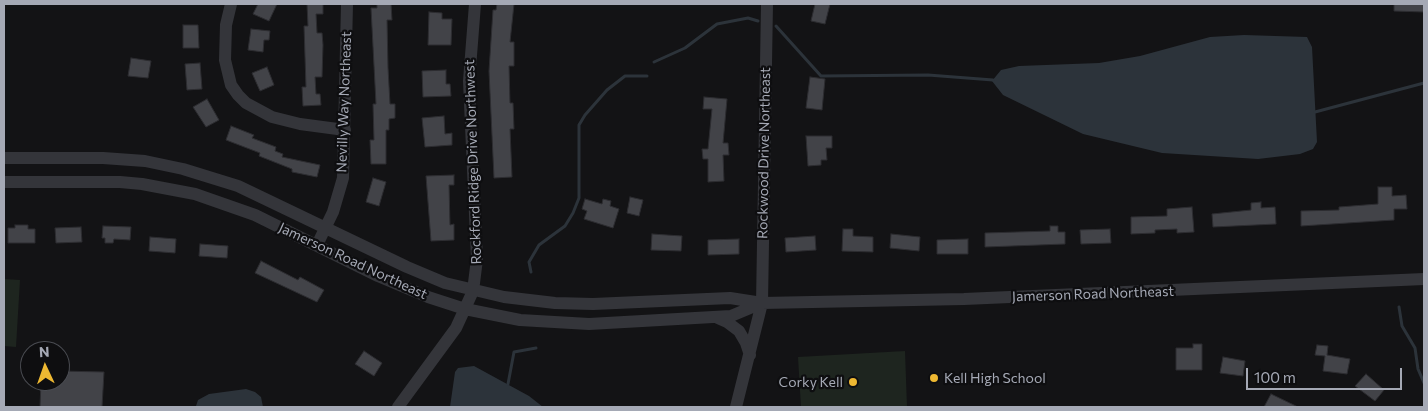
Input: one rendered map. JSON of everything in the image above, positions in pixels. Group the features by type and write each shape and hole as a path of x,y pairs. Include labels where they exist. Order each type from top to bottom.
{"street":[{"path":"231,4 226,25 225,60 232,85 238,95 246,103 272,117 300,124 345,130"},
{"name":"Nevilly Way Northeast","path":"317,246 339,195 342,178 345,130 347,4"},
{"name":"Rockford Ridge Drive Northwest","path":"398,407 456,328 473,291 477,250 469,81 475,4"},
{"name":"Rockwood Drive Northeast","path":"736,407 762,303 767,4"},
{"name":"Jamerson Road Northeast","path":"4,158 103,158 165,164 238,186 414,270 473,291 528,300 563,303 650,302 730,298 762,303 1059,295 1424,278"},
{"name":"Jamerson Road Northeast","path":"4,182 113,182 168,188 214,200 255,215 401,286 465,310 554,324 589,324 731,316 762,303"},
{"path":"713,317 727,322 739,331 750,355"}],"shaded area":[{"path":"1244,35 1307,37 1312,47 1317,142 1313,149 1300,154 1258,159 1162,153 1083,134 1003,95 992,81 1001,70 1019,66 1099,63 1140,56 1210,37"},
{"path":"4,279 20,280 16,347 4,346"},
{"name":"Corky Kell","path":"905,351 907,407 801,407 798,357"},
{"path":"474,366 529,396 543,407 450,407 455,372 458,368"},
{"path":"246,389 255,392 261,397 263,407 196,406 198,400 209,394"}],"building":[{"path":"258,4 277,4 269,21 253,14"},
{"path":"307,4 323,4 323,14 316,14 317,33 322,33 323,45 322,77 315,77 316,94 320,94 321,105 303,106 302,87 306,87 304,26 308,26"},
{"path":"377,4 391,4 392,20 387,20 388,68 390,104 395,104 395,118 389,119 389,130 386,130 386,164 371,164 370,140 374,140 373,104 376,104 371,8 377,8"},
{"path":"497,4 514,4 510,42 514,42 514,66 509,66 510,103 513,103 514,129 510,129 512,177 494,178 489,71 493,10 496,10"},
{"path":"815,4 830,4 825,24 811,21"},
{"path":"1394,4 1424,4 1424,12 1394,11"},
{"path":"429,12 442,13 442,19 452,19 451,45 428,45"},
{"path":"183,25 198,25 199,48 183,48"},
{"path":"251,29 270,31 269,40 264,40 263,52 248,50"},
{"path":"131,58 151,61 148,78 128,76"},
{"path":"200,63 202,89 187,90 185,64"},
{"path":"267,67 274,85 260,91 252,73"},
{"path":"446,70 446,84 450,84 451,96 423,97 422,71"},
{"path":"810,77 825,79 822,110 806,108"},
{"path":"704,97 727,99 723,143 728,143 729,155 723,155 724,181 708,182 708,159 703,159 702,149 708,149 712,109 703,109"},
{"path":"207,99 219,120 206,127 193,107"},
{"path":"444,116 445,134 452,133 452,145 425,147 422,118"},
{"path":"231,126 254,135 252,138 276,147 275,151 283,154 282,157 320,165 317,177 292,172 292,169 259,156 260,153 226,140"},
{"path":"806,136 832,136 832,148 826,148 827,160 821,160 821,165 808,166"},
{"path":"454,175 454,185 449,185 450,225 454,224 454,240 431,241 426,176"},
{"path":"373,178 386,182 379,206 366,202"},
{"path":"1378,187 1392,187 1392,196 1406,195 1407,209 1394,209 1394,220 1301,226 1301,211 1339,210 1339,207 1378,204"},
{"path":"630,197 643,200 639,216 627,213"},
{"path":"585,199 602,204 603,199 611,201 610,206 619,209 613,228 584,219 587,211 582,209"},
{"path":"1261,202 1261,208 1275,207 1276,224 1213,227 1212,214 1251,210 1251,203"},
{"path":"1192,207 1194,232 1177,233 1177,229 1155,230 1155,233 1131,234 1131,217 1167,216 1167,209"},
{"path":"15,225 28,225 28,229 35,229 35,243 8,243 8,228 15,228"},
{"path":"103,226 131,227 130,240 114,239 113,243 105,243 105,238 102,238"},
{"path":"1050,226 1058,226 1058,232 1065,232 1065,244 985,247 985,233 1050,231"},
{"path":"81,227 82,242 56,243 55,228"},
{"path":"843,229 853,229 853,236 873,237 873,252 842,251"},
{"path":"1110,229 1111,243 1081,244 1080,230"},
{"path":"652,234 682,236 681,251 651,250"},
{"path":"891,234 920,237 919,251 890,248"},
{"path":"815,236 816,250 786,252 785,238"},
{"path":"150,237 176,239 175,253 149,251"},
{"path":"739,239 739,254 708,255 708,240"},
{"path":"968,239 968,254 937,254 937,240"},
{"path":"200,244 228,246 227,258 199,256"},
{"path":"261,261 298,280 300,277 324,290 317,302 255,273"},
{"path":"1193,344 1202,344 1202,370 1176,370 1176,348 1193,348"},
{"path":"1317,345 1328,346 1327,355 1350,359 1347,374 1323,371 1325,356 1315,355"},
{"path":"364,351 382,363 374,376 355,364"},
{"path":"1223,357 1245,361 1243,376 1220,373"},
{"path":"70,371 104,372 102,407 40,407 41,391 70,391"},
{"path":"1366,374 1384,390 1375,401 1355,386"},
{"path":"1271,394 1298,407 1264,407"}],"waterway":[{"path":"654,62 685,48 717,24 748,18 758,21"},
{"path":"776,26 821,76 928,75 993,80"},
{"path":"531,272 529,262 539,245 565,226 579,198 579,125 585,115 607,90 625,76 647,76"},
{"path":"1315,112 1424,83"},
{"path":"1399,307 1402,326 1415,348 1418,369 1424,383"},
{"path":"508,384 514,352 536,348"}],"place":[{"name":"Kell High School","path":"934,378"},
{"name":"Corky Kell","path":"853,382"}]}
